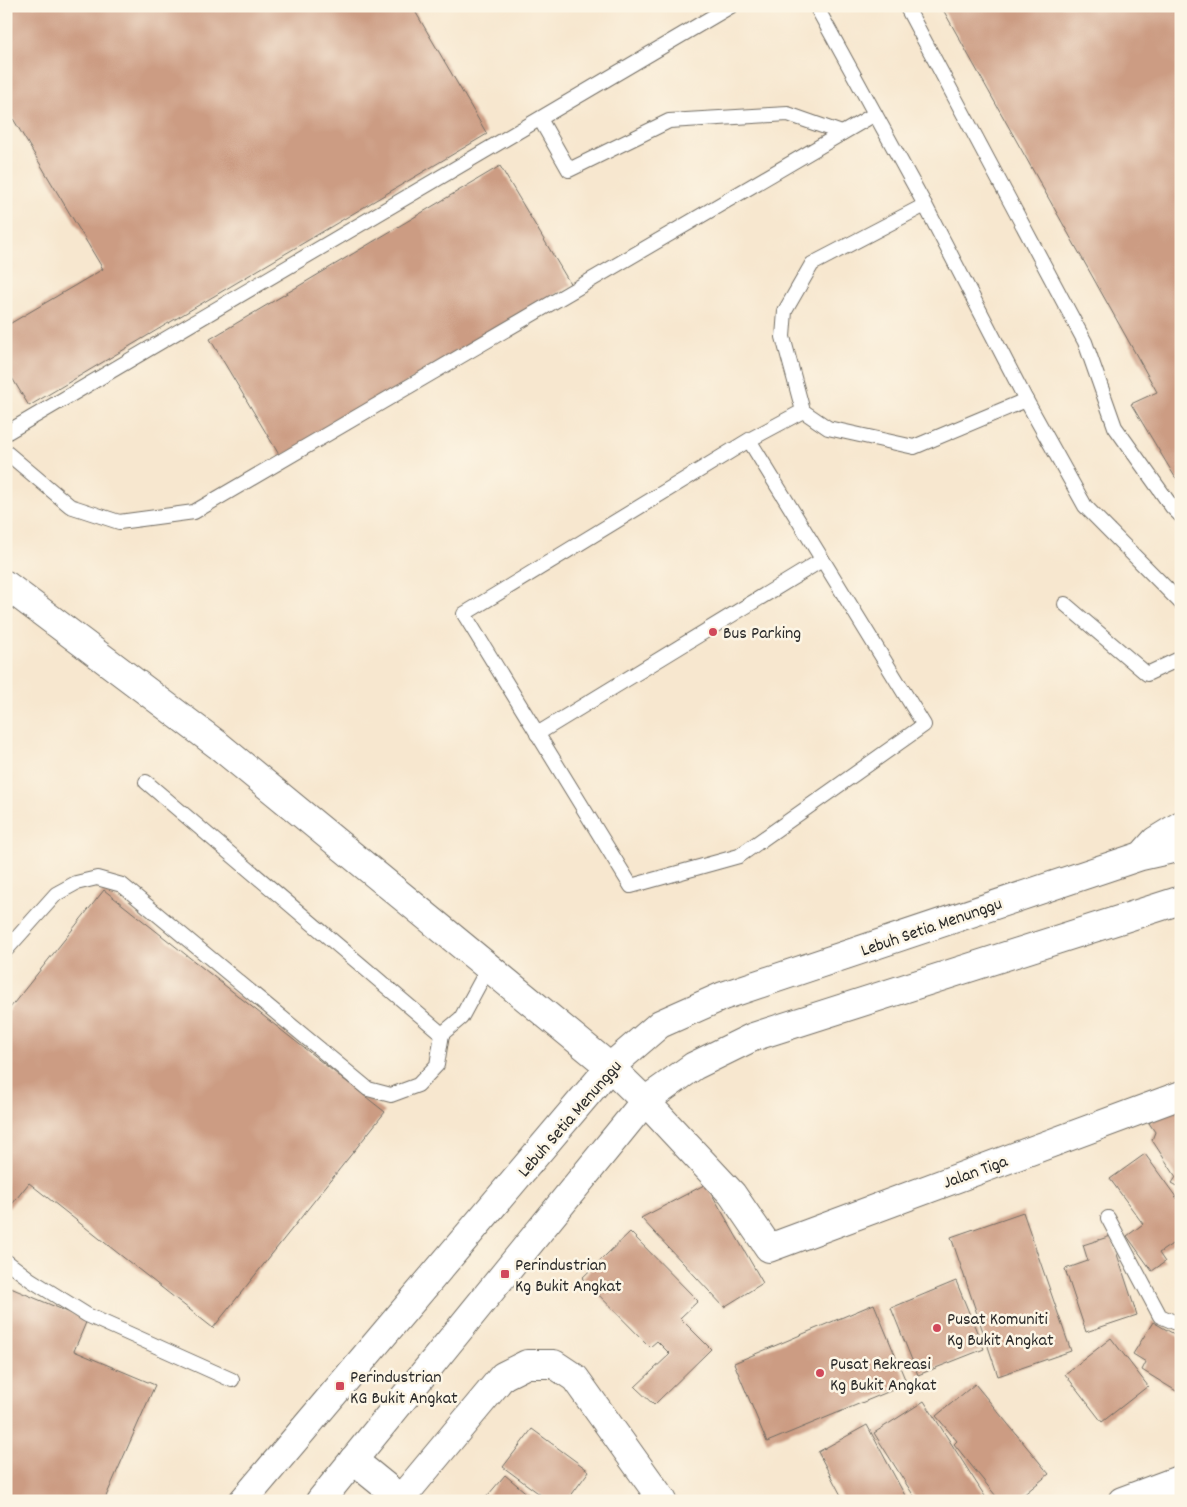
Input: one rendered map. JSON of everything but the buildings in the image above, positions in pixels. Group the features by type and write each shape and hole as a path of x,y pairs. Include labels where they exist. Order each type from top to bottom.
{"street":[{"path":"6,585 218,745 610,1067 645,1101"},
{"path":"1141,856 1155,841 1181,825"},
{"name":"Lebuh Setia Menunggu","path":"243,1501 610,1067 660,1024 723,996 1141,856 1181,847"},
{"path":"320,1501 645,1101 694,1066 753,1037 1181,900"},
{"name":"Jalan Tiga","path":"645,1101 732,1194 769,1248 1181,1095"},
{"path":"353,1460 400,1500 503,1376 527,1364 554,1364 575,1378 663,1501"},
{"path":"1122,1501 1181,1479"}],"lane":[{"path":"6,433 731,6"},
{"path":"816,6 1026,400 1085,506 1181,603"},
{"path":"906,6 1085,342 1115,426 1172,507 1181,516"},
{"path":"540,119 570,170 669,121 788,114 842,133"},
{"path":"6,452 70,506 119,522 194,512 875,114"},
{"path":"924,206 812,264 785,311 783,337 803,411 828,428 914,447 1026,400"},
{"path":"749,440 924,726 739,856 631,886 464,614 749,440 803,411"},
{"path":"537,734 822,560"},
{"path":"1065,604 1147,674 1181,658"},
{"path":"146,782 442,1034"},
{"path":"6,950 56,894 76,883 97,878 122,885 368,1089 391,1095 418,1085 437,1065 442,1034 461,1018 488,968"},
{"path":"1108,1218 1160,1316 1181,1326"},
{"path":"6,1261 31,1280 87,1315 232,1380"}],"place":[{"name":"Bus Parking","path":"713,632"},
{"name":"Perindustrian Kg Bukit Angkat","path":"505,1274"},
{"name":"Pusat Komuniti Kg Bukit Angkat","path":"937,1328"},
{"name":"Pusat Rekreasi Kg Bukit Angkat","path":"820,1373"},
{"name":"Perindustrian KG Bukit Angkat","path":"340,1386"}]}
